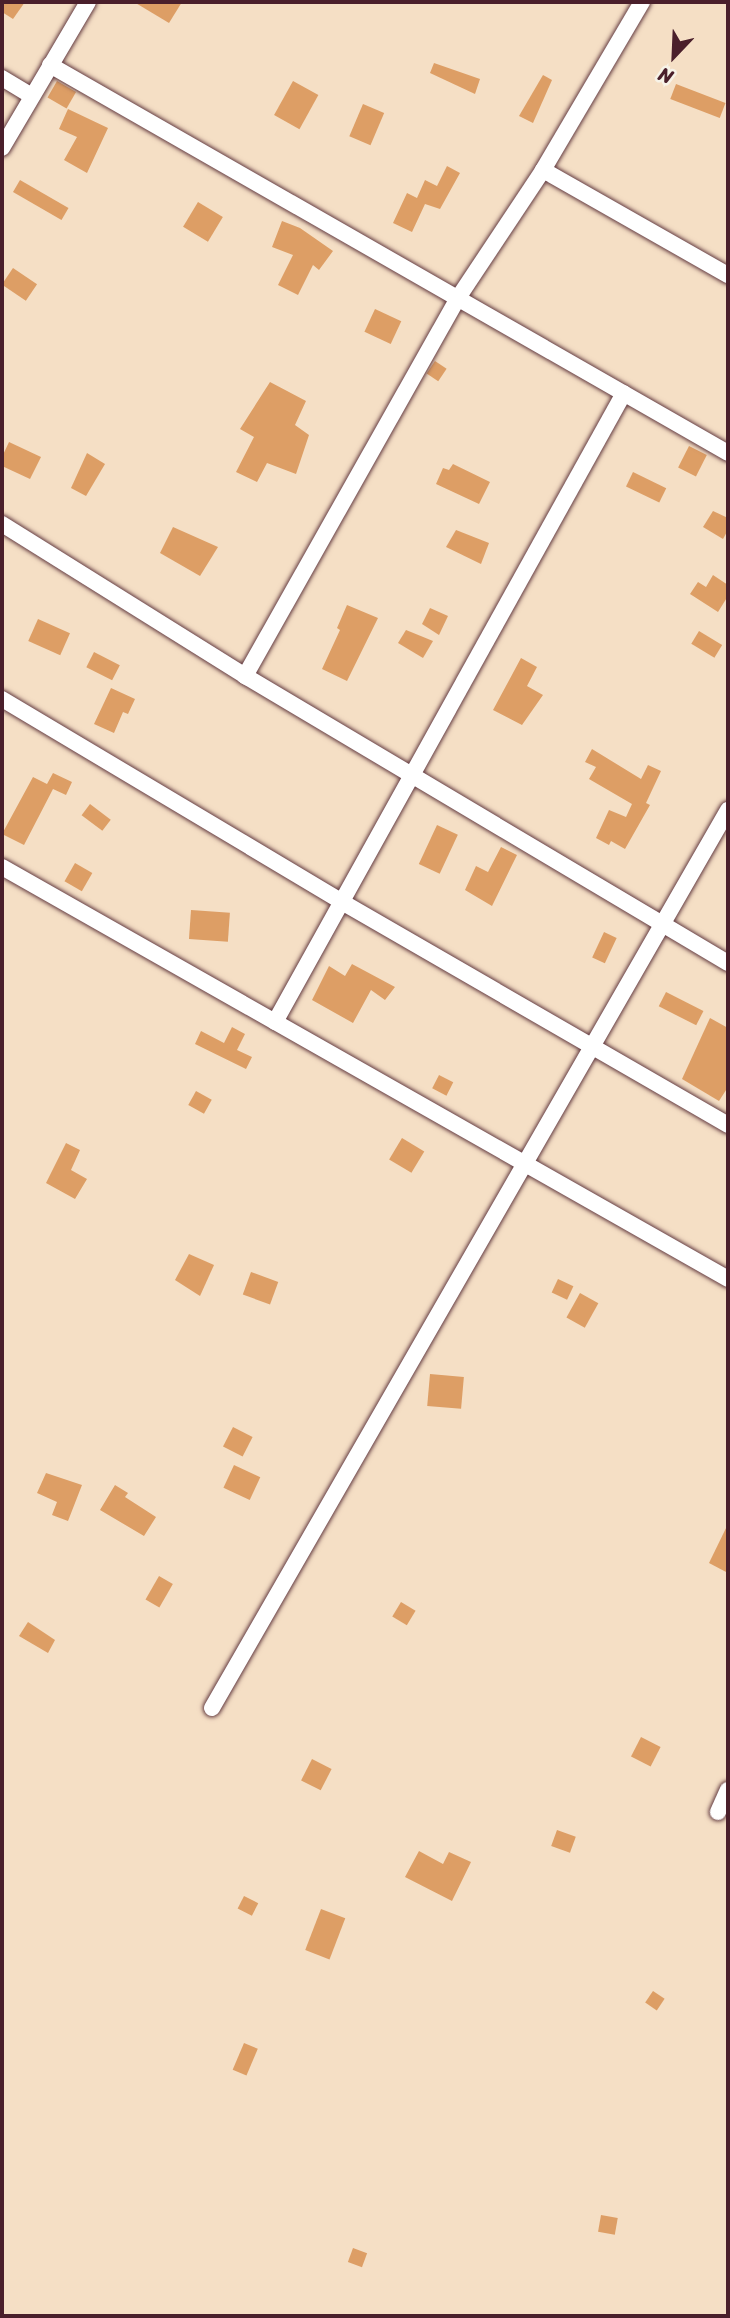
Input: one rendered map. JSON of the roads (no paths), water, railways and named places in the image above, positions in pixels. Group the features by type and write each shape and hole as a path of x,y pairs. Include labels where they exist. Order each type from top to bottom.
{"street":[{"path":"2,148 88,2"},
{"path":"245,676 458,298 543,170 642,2"},
{"path":"50,65 728,453"},
{"path":"2,78 32,96"},
{"path":"543,170 728,275"},
{"path":"275,1022 624,393"},
{"path":"2,524 245,676 728,963"},
{"path":"2,699 342,902 728,1125"},
{"path":"212,1708 728,810"},
{"path":"2,867 728,1279"},
{"path":"718,1812 728,1790"}]}
